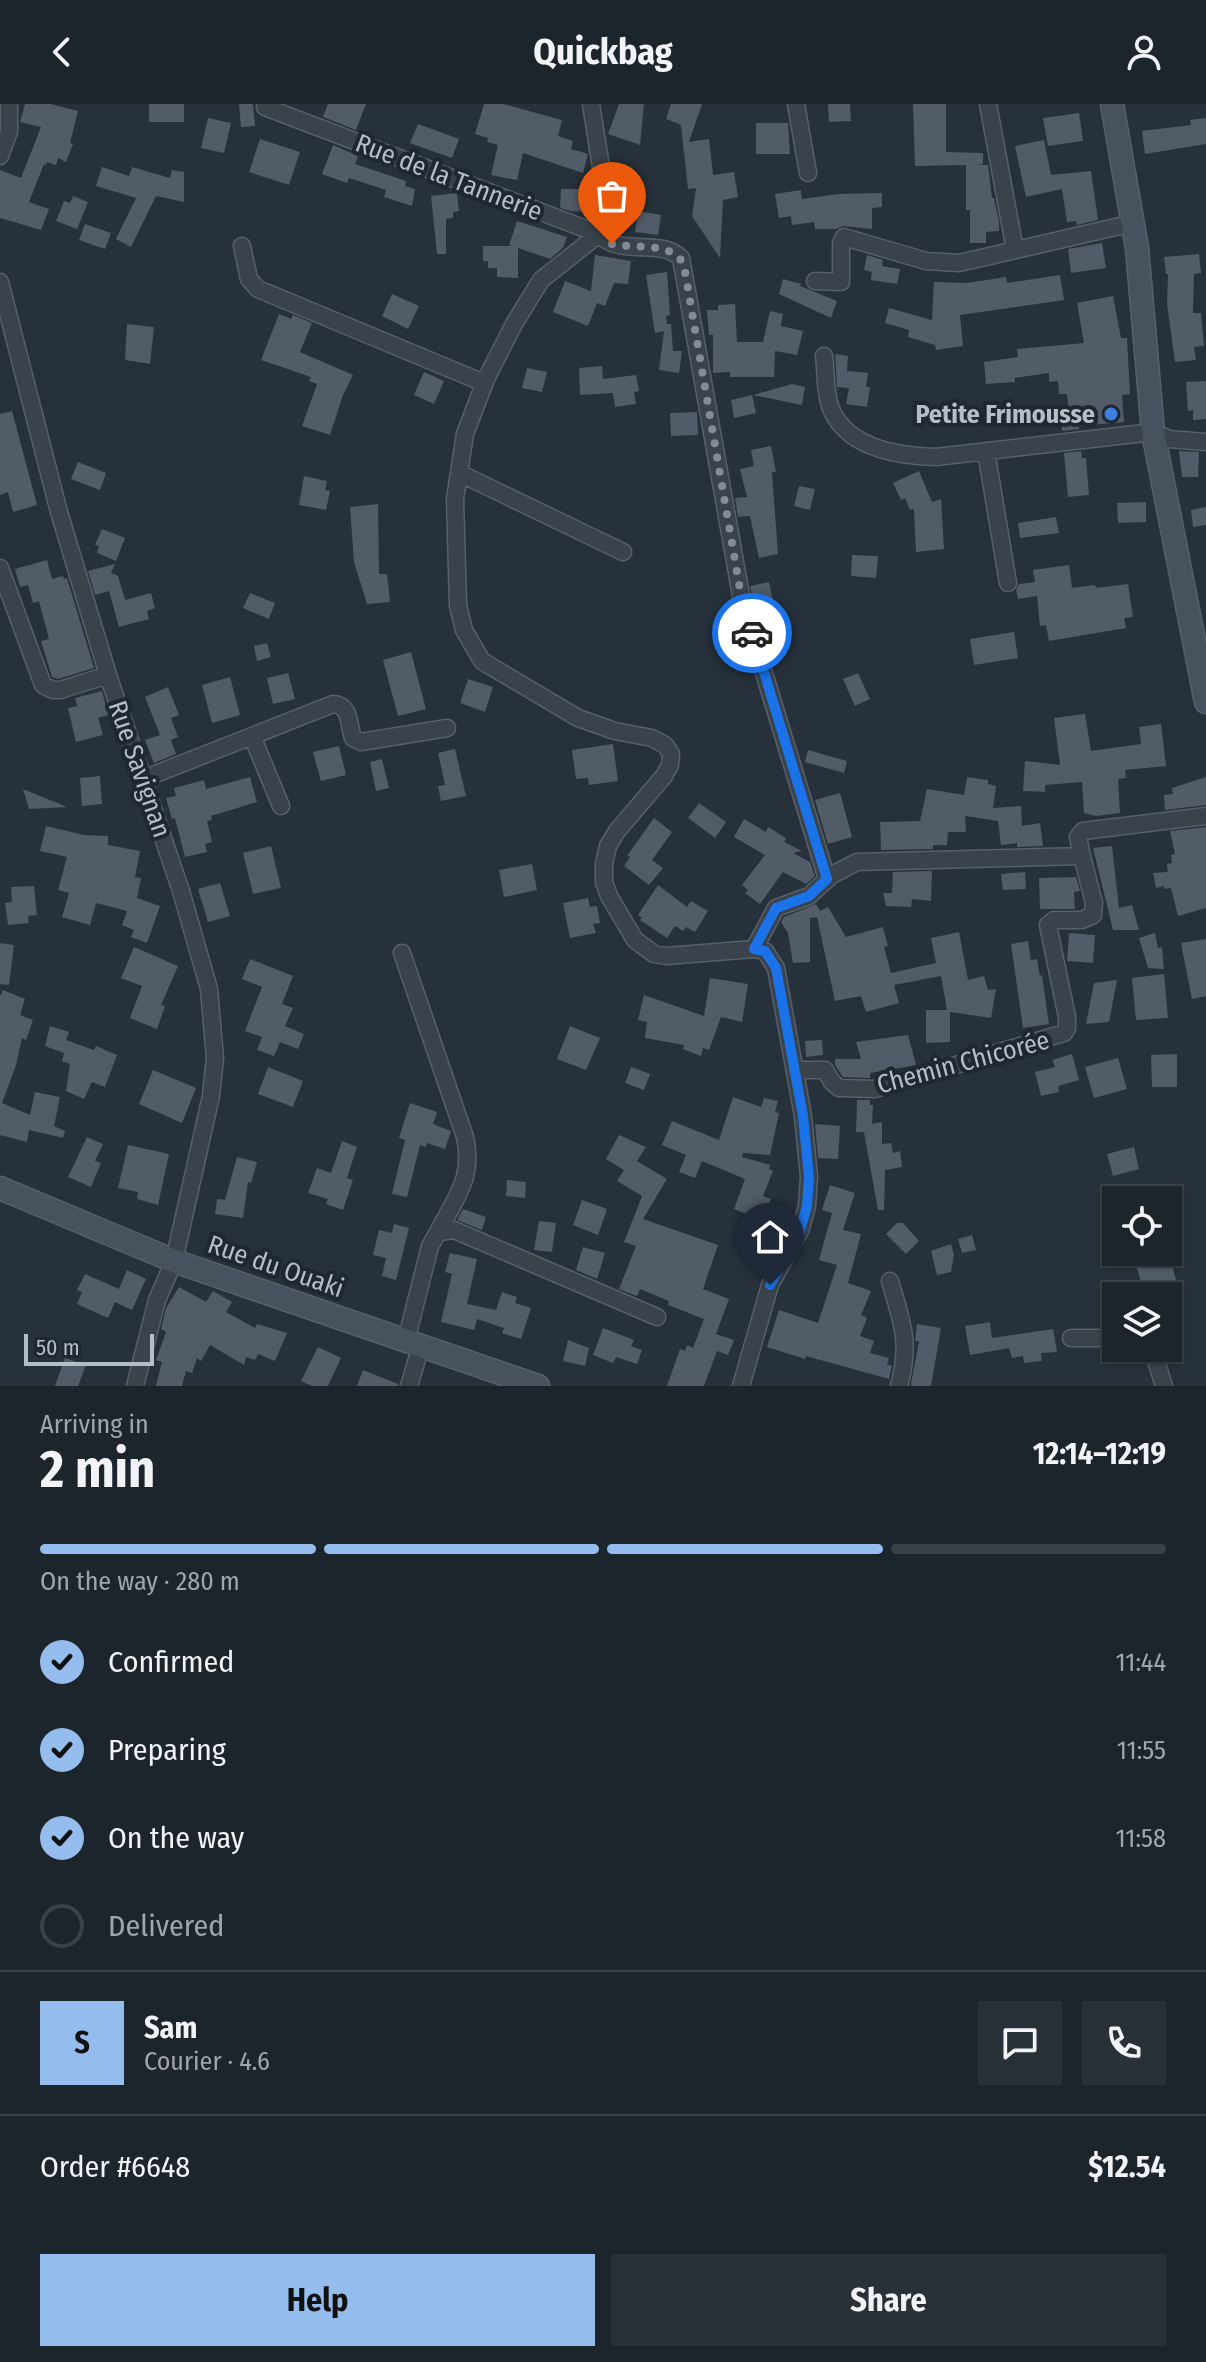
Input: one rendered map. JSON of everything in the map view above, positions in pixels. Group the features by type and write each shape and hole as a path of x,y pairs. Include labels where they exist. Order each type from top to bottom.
{"main road":[{"path":"1112,104 1137,248 1153,432 1206,702"},
{"name":"Rue du Ouaki","path":"0,1188 174,1261 538,1386"}],"street":[{"path":"0,156 9,132 9,104"},
{"path":"591,104 604,186 599,234 541,280 484,383 465,434 455,499 458,605 464,630 482,661 578,718 615,731 652,738 665,745 671,754 664,776 617,831 608,846 604,864 604,882 609,896 635,940 654,954 666,956 754,949 765,951 776,968 795,1070 809,1177 807,1206 800,1231 770,1285 741,1386"},
{"path":"796,104 808,173"},
{"path":"988,104 1015,250"},
{"name":"Rue de la Tannerie","path":"265,107 599,234 612,244 671,251 681,258 742,601 827,879"},
{"path":"815,281 839,283 842,280 841,243 844,237 926,261 959,263 1133,223"},
{"path":"242,246 249,279 258,289 484,383"},
{"name":"Rue Savignan","path":"0,282 6,334 108,675 209,989 215,1058 211,1096 174,1261 157,1300 135,1386"},
{"path":"824,356 829,403 835,415 859,439 878,449 905,456 936,457 1153,432 1169,439 1206,442"},
{"path":"986,451 1008,583"},
{"path":"459,473 623,552"},
{"path":"0,568 43,685 60,690 108,675"},
{"path":"143,779 333,704 347,710 351,734 361,742 447,728"},
{"path":"252,736 281,806"},
{"path":"754,949 776,908 809,896 827,879 857,862 1082,856 1078,837 1083,831 1206,816"},
{"name":"Chemin Chicorée","path":"795,1070 825,1070 839,1088 875,1089 1064,1033 1067,1017 1048,925 1054,920 1082,920 1093,915 1094,903 1082,856"},
{"path":"402,953 465,1137 469,1158 467,1175 430,1246 413,1343 409,1386"},
{"path":"438,1232 454,1230 657,1317"},
{"path":"890,1281 907,1349 899,1386"},
{"path":"1071,1338 1102,1338"},
{"path":"1156,1362 1164,1386"}],"building":[{"path":"25,104 51,104 78,111 70,143 73,144 66,162 58,158 56,165 44,164 29,202 49,209 41,230 0,218 0,170 21,178 41,127 20,122"},
{"path":"149,104 184,104 184,122 149,122"},
{"path":"239,104 253,104 255,126 241,127"},
{"path":"328,104 366,104 356,130 323,117"},
{"path":"484,104 503,104 562,120 558,136 573,141 571,149 588,154 583,173 523,153 517,180 491,175 498,145 475,134"},
{"path":"619,104 644,104 640,145 608,134"},
{"path":"671,104 702,104 689,142 709,139 713,175 734,172 738,197 723,200 720,258 692,216 696,188 688,189 681,125 666,119"},
{"path":"828,104 850,104 851,121 829,122"},
{"path":"913,104 946,104 946,152 983,153 983,164 978,165 988,165 999,222 999,231 986,232 986,243 970,243 966,165 915,166"},
{"path":"1079,113 1083,141 1048,146 1043,118"},
{"path":"208,118 231,123 224,153 201,148"},
{"path":"1206,118 1206,144 1145,154 1142,131 1191,125 1190,120"},
{"path":"756,123 788,123 790,154 756,154"},
{"path":"418,124 459,139 452,158 410,143"},
{"path":"260,139 300,152 289,185 249,172"},
{"path":"1044,140 1051,175 1091,171 1098,220 1077,225 1076,221 1067,222 1062,189 1026,197 1015,146"},
{"path":"333,145 358,156 355,164 406,181 405,186 415,189 412,206 384,197 386,190 349,178 347,183 322,174"},
{"path":"102,167 129,176 132,167 170,178 172,170 184,172 184,202 156,196 131,247 116,239 136,198 96,186"},
{"path":"561,189 593,189 590,212 560,208"},
{"path":"801,190 802,199 882,193 882,207 872,208 872,229 843,226 815,229 814,222 792,225 791,216 779,218 775,194"},
{"path":"457,193 459,211 453,212 453,218 446,219 446,254 437,254 431,196"},
{"path":"73,196 88,202 77,229 56,221 64,201 70,203"},
{"path":"638,211 661,215 658,235 635,232"},
{"path":"517,221 567,237 563,248 550,259 518,248 518,278 497,277 497,268 488,268 488,261 483,261 483,246 512,246 509,245"},
{"path":"85,224 111,233 105,249 79,240"},
{"path":"1102,243 1106,268 1071,273 1068,249"},
{"path":"1199,254 1201,273 1194,274 1193,313 1201,313 1204,346 1194,347 1196,360 1175,362 1164,257"},
{"path":"595,255 631,261 628,284 614,283 605,306 597,303 588,326 553,312 565,281 591,291"},
{"path":"867,255 883,260 882,266 900,269 897,284 871,280 872,272 864,270"},
{"path":"667,272 670,315 666,316 667,324 671,324 673,351 682,351 679,373 659,370 664,331 655,333 646,275"},
{"path":"1060,275 1064,300 960,315 963,346 936,350 935,345 908,337 909,330 885,323 889,308 932,320 934,282 967,283 1006,277 1007,283"},
{"path":"783,279 837,301 831,318 779,294"},
{"path":"392,294 419,306 408,329 382,316"},
{"path":"1113,296 1121,338 1127,338 1130,394 1122,395 1124,422 1079,426 1079,429 1062,431 1062,425 1070,425 1067,394 1059,394 1058,381 1049,382 1049,373 1015,378 1015,382 986,384 984,362 1018,357 1017,349 1084,343 1077,303"},
{"path":"735,304 737,342 763,342 770,311 783,314 781,326 803,331 797,355 775,351 774,377 730,377 730,372 713,373 713,335 709,335 707,310 718,310 718,305"},
{"path":"279,314 291,319 293,315 312,323 300,352 353,375 330,435 302,426 317,384 309,381 311,377 261,360"},
{"path":"127,324 154,327 150,364 125,360"},
{"path":"835,354 848,356 847,371 868,373 866,387 870,387 867,407 846,404 849,388 837,387"},
{"path":"602,366 603,379 636,375 639,391 634,392 636,404 615,407 613,393 580,395 579,368"},
{"path":"527,368 547,372 542,392 522,388"},
{"path":"424,372 444,381 434,404 414,395"},
{"path":"1206,381 1206,419 1193,420 1193,410 1188,411 1186,382"},
{"path":"792,384 805,387 802,405 753,395"},
{"path":"752,395 756,413 734,418 731,400"},
{"path":"12,411 37,505 13,512 8,492 0,495 0,414"},
{"path":"697,412 698,435 671,436 670,413"},
{"path":"771,446 776,472 772,472 778,554 759,558 750,516 738,517 735,498 747,497 740,469 754,466 751,450"},
{"path":"1081,451 1082,458 1086,458 1089,495 1068,497 1064,453"},
{"path":"1179,451 1199,452 1198,477 1182,477"},
{"path":"78,462 106,473 100,490 71,479"},
{"path":"919,471 932,502 941,499 944,549 916,552 914,509 910,510 905,498 901,500 893,483"},
{"path":"304,476 327,481 325,490 330,491 326,510 299,505"},
{"path":"799,486 815,489 810,510 794,506"},
{"path":"1146,502 1146,522 1118,523 1117,503"},
{"path":"378,504 379,574 387,574 390,602 367,604 354,562 350,507"},
{"path":"1206,507 1206,525 1193,527 1191,510"},
{"path":"1056,517 1059,533 1020,538 1018,523"},
{"path":"102,529 125,538 116,561 97,553 99,546 95,545"},
{"path":"852,555 878,556 876,578 851,576"},
{"path":"47,560 52,579 67,578 94,668 58,679 52,677 41,641 49,639 39,601 33,603 28,585 20,587 15,569"},
{"path":"115,564 111,573 118,576 125,600 151,593 155,608 147,611 149,619 119,627 109,591 95,595 88,571"},
{"path":"1069,565 1072,588 1128,584 1133,617 1124,618 1126,628 1049,641 1046,625 1040,626 1037,596 1018,599 1016,590 1019,584 1035,582 1033,570"},
{"path":"769,582 773,600 754,604 750,586"},
{"path":"250,593 275,603 269,619 243,608"},
{"path":"1014,632 1018,658 974,665 970,639"},
{"path":"267,643 271,657 257,661 254,646"},
{"path":"411,652 426,709 398,716 383,660"},
{"path":"288,673 295,699 273,704 267,678"},
{"path":"858,673 870,699 855,706 843,679"},
{"path":"230,677 240,715 212,723 202,685"},
{"path":"468,679 493,687 485,712 460,703"},
{"path":"168,687 179,715 171,718 178,737 171,740 176,754 154,763 145,740 160,735 145,697"},
{"path":"102,691 108,715 98,718 103,735 76,742 68,708 77,706 75,698"},
{"path":"1085,714 1091,751 1141,744 1139,727 1161,724 1166,766 1125,770 1126,778 1118,779 1120,813 1096,816 1084,813 1082,782 1045,785 1045,792 1023,791 1025,761 1060,765 1054,718"},
{"path":"613,744 618,781 589,785 588,778 576,779 572,750"},
{"path":"339,746 346,775 321,781 313,752"},
{"path":"455,749 466,796 441,801 438,786 445,785 438,753"},
{"path":"808,750 847,761 844,773 805,762"},
{"path":"382,759 389,788 376,791 370,762"},
{"path":"100,776 102,804 82,806 80,778"},
{"path":"250,777 257,802 211,816 212,820 207,821 212,842 205,844 207,852 185,857 175,818 172,819 166,798 176,796 174,788 204,780 206,789"},
{"path":"967,777 988,780 988,784 996,786 993,808 1021,806 1022,826 1040,823 1043,846 1001,845 998,821 965,816 966,832 948,832 947,845 933,845 933,849 881,850 880,822 920,821 927,789 964,795"},
{"path":"1206,777 1206,805 1165,810 1164,795 1173,794 1172,788"},
{"path":"23,789 67,807 29,809"},
{"path":"840,793 852,837 828,844 815,800"},
{"path":"699,803 726,822 715,838 688,818"},
{"path":"654,818 672,832 652,860 663,868 649,885 624,866 630,857 627,856"},
{"path":"744,819 766,832 768,827 786,838 784,842 802,851 793,853 810,862 815,876 806,884 783,872 760,904 745,893 748,890 742,885 765,855 734,837"},
{"path":"46,826 84,835 108,836 108,845 140,851 135,877 141,878 137,898 160,906 147,943 131,937 134,930 122,925 127,911 96,903 90,925 62,917 69,893 58,890 67,857 40,851"},
{"path":"1206,827 1206,908 1178,916 1171,888 1156,888 1153,873 1168,872 1167,864 1172,863 1171,855 1175,854 1170,831"},
{"path":"271,846 281,888 253,894 243,853"},
{"path":"1112,846 1119,908 1132,905 1139,930 1113,930 1093,848"},
{"path":"532,864 537,890 504,897 499,870"},
{"path":"932,871 931,901 912,899 911,907 886,906 883,893 892,893 893,872"},
{"path":"1025,872 1026,889 1003,890 1001,874"},
{"path":"1076,877 1080,891 1074,892 1075,909 1040,909 1039,878"},
{"path":"220,883 230,916 208,922 198,889"},
{"path":"658,885 687,907 691,901 708,911 695,932 686,927 683,931 675,926 667,938 640,920 642,918 638,915"},
{"path":"34,886 37,915 28,916 29,923 8,925 5,903 12,902 11,887"},
{"path":"588,898 590,907 597,906 600,923 593,924 596,933 570,938 563,903"},
{"path":"816,904 820,911 828,907 846,937 883,927 888,946 884,947 891,973 936,963 931,938 959,932 968,980 984,976 988,990 996,989 991,1018 950,1012 950,1042 926,1043 926,1010 947,1010 941,976 894,985 899,1003 866,1012 861,996 835,1001 817,917 810,918 810,962 793,963 788,933 781,922 784,917"},
{"path":"1069,933 1095,935 1093,963 1067,961"},
{"path":"1155,933 1158,948 1162,947 1164,969 1148,968 1139,938"},
{"path":"1206,939 1206,996 1192,999 1181,943"},
{"path":"1028,941 1031,960 1037,959 1042,975 1049,1024 1023,1028 1011,944"},
{"path":"0,943 14,945 9,985 0,984"},
{"path":"134,947 178,966 161,1005 165,1006 157,1029 130,1018 142,986 121,978"},
{"path":"250,959 293,976 282,1004 293,1008 285,1026 304,1034 298,1049 280,1042 274,1056 257,1050 262,1037 245,1031 262,987 242,979"},
{"path":"1164,974 1168,1018 1136,1020 1132,978"},
{"path":"710,978 748,984 742,1022 721,1017 709,1050 703,1048 701,1056 683,1049 684,1045 645,1038 647,1022 638,1020 644,995 704,1016"},
{"path":"1117,980 1109,1022 1086,1024 1094,983"},
{"path":"3,990 25,999 20,1015 33,1020 26,1040 22,1038 2,1103 30,1115 35,1092 60,1097 54,1126 65,1131 63,1138 29,1130 27,1142 0,1135 0,996"},
{"path":"50,1026 69,1032 66,1040 94,1050 96,1046 117,1055 105,1087 92,1082 84,1099 66,1091 70,1064 62,1061 64,1053 45,1046"},
{"path":"570,1026 600,1038 586,1070 557,1059"},
{"path":"908,1035 916,1065 870,1073 870,1078 843,1077 835,1065 835,1059 861,1059 856,1042"},
{"path":"822,1040 823,1055 806,1057 805,1041"},
{"path":"1072,1054 1079,1080 1058,1086 1059,1092 1041,1096 1035,1072 1055,1067 1052,1060"},
{"path":"1177,1054 1177,1087 1152,1087 1151,1055"},
{"path":"1118,1058 1127,1089 1094,1098 1085,1067"},
{"path":"268,1067 303,1081 293,1107 258,1094"},
{"path":"631,1067 650,1074 644,1090 625,1083"},
{"path":"153,1070 196,1088 182,1123 139,1104"},
{"path":"733,1097 761,1107 764,1098 778,1101 775,1112 779,1113 770,1155 743,1153 742,1157 770,1165 769,1169 773,1171 763,1196 771,1199 762,1220 734,1209 745,1179 702,1161 695,1178 679,1172 686,1155 662,1145 672,1121 719,1140"},
{"path":"857,1100 870,1100 870,1105 873,1105 872,1124 882,1122 882,1144 891,1143 893,1153 900,1151 902,1167 885,1170 884,1210 878,1210 864,1132 856,1132"},
{"path":"410,1103 437,1112 433,1124 451,1131 445,1149 427,1143 426,1147 420,1145 407,1197 392,1194 405,1140 399,1138"},
{"path":"815,1124 840,1126 838,1159 818,1158"},
{"path":"619,1135 646,1147 637,1161 667,1179 643,1219 718,1245 703,1289 729,1299 716,1334 734,1340 728,1355 717,1351 704,1386 667,1386 680,1349 685,1351 687,1345 693,1348 704,1319 668,1305 669,1301 640,1289 637,1296 619,1289 636,1246 624,1242 642,1196 617,1181 624,1170 606,1159"},
{"path":"87,1137 103,1144 95,1161 101,1163 91,1187 68,1177"},
{"path":"342,1141 357,1147 347,1178 353,1180 343,1210 326,1204 328,1199 308,1193 317,1168 331,1173"},
{"path":"128,1145 169,1154 158,1205 137,1199 138,1192 118,1188"},
{"path":"1134,1147 1139,1169 1113,1176 1107,1154"},
{"path":"237,1157 257,1162 251,1183 248,1182 243,1218 215,1214 217,1199 225,1200"},
{"path":"507,1180 526,1182 525,1198 506,1196"},
{"path":"830,1185 855,1193 843,1230 861,1234 848,1283 871,1291 861,1315 867,1318 860,1336 874,1341 870,1353 889,1358 887,1364 892,1366 889,1379 767,1347 779,1310 818,1323 837,1265 819,1260 832,1213 822,1210"},
{"path":"582,1200 607,1209 598,1235 573,1225"},
{"path":"463,1209 486,1217 482,1230 457,1220"},
{"path":"539,1221 556,1223 552,1252 534,1250"},
{"path":"897,1223 903,1223 919,1241 906,1254 886,1234"},
{"path":"394,1224 409,1228 396,1280 382,1276 386,1258 373,1255 379,1230 392,1233"},
{"path":"972,1235 976,1250 962,1253 958,1239"},
{"path":"951,1244 954,1255 951,1272 937,1275 931,1251"},
{"path":"583,1247 605,1253 597,1279 576,1270"},
{"path":"450,1253 477,1259 467,1304 496,1310 502,1292 517,1297 515,1303 531,1308 521,1339 502,1333 504,1328 477,1319 474,1330 441,1322 452,1274 445,1272"},
{"path":"1136,1266 1172,1266 1176,1280 1169,1282 1141,1282"},
{"path":"127,1270 146,1279 132,1310 115,1302 108,1318 77,1304 82,1292 77,1290 85,1274 119,1289"},
{"path":"179,1287 206,1302 213,1291 232,1302 226,1312 255,1328 257,1324 287,1333 275,1361 258,1354 255,1360 246,1357 244,1365 210,1345 201,1361 197,1358 192,1373 186,1371 182,1386 156,1386 162,1362 156,1360 166,1332 161,1329 166,1308"},
{"path":"990,1322 992,1338 1053,1329 1057,1352 1041,1353 1042,1361 1024,1363 1023,1356 1012,1358 1009,1348 970,1355 965,1326"},
{"path":"917,1324 941,1328 931,1386 911,1384 919,1341 915,1341"},
{"path":"603,1328 634,1340 631,1346 642,1350 637,1364 616,1357 613,1363 593,1355"},
{"path":"568,1340 589,1348 585,1366 563,1361"},
{"path":"318,1347 341,1358 328,1386 312,1386 301,1381"},
{"path":"65,1358 86,1365 78,1386 55,1386"},
{"path":"363,1370 398,1384 398,1386 357,1386"}],"way so far":[{"path":"612,244 671,251 681,258 684,266 742,601 752,633"}],"place":[{"name":"Petite Frimousse","path":"1111,414"}],"route":[{"path":"752,633 827,879 815,893 776,908 754,949 765,951 776,968 803,1116 809,1177 807,1206 800,1231 770,1285"}]}
